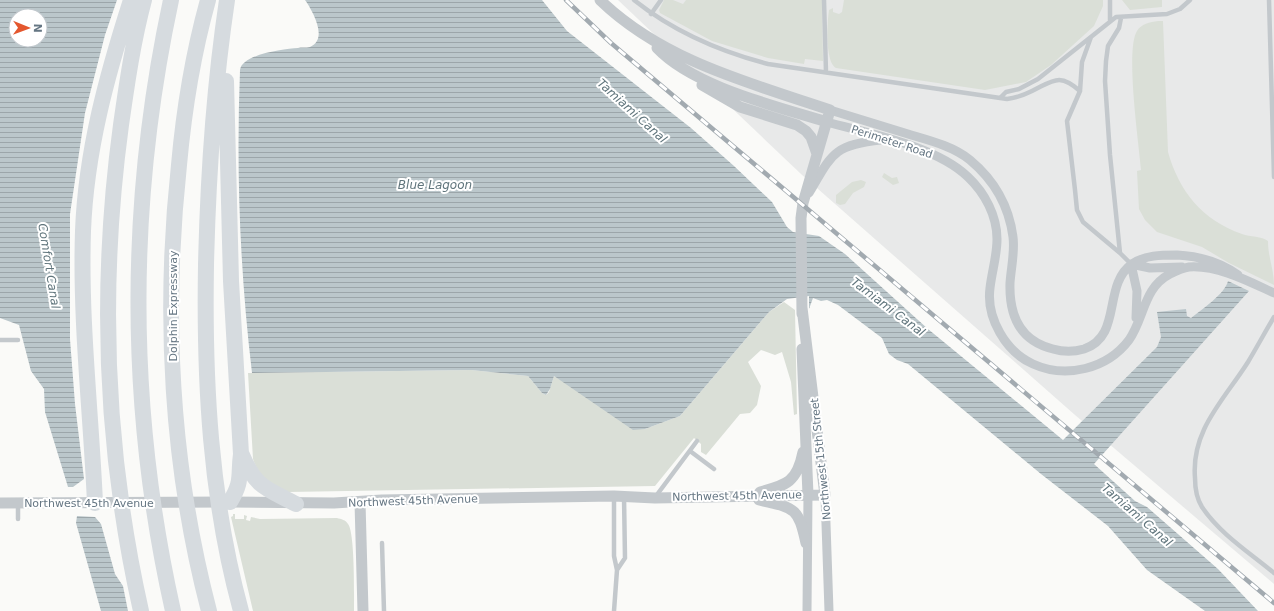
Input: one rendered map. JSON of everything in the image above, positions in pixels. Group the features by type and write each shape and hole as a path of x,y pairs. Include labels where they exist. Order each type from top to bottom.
{"highway":[{"path":"95,503 84,309 83,230 87,185 101,102 131,0"},
{"path":"141,611 118,486 108,364 108,265 118,148 131,62 144,0"},
{"path":"171,0 150,112 144,161 139,230 137,313 138,358 148,473 156,531 173,611"},
{"name":"Dolphin Expressway","path":"208,0 197,45 186,104 173,231 172,352 182,474 191,531 209,611"},
{"path":"227,0 222,33 210,163 206,275 208,405 215,486 220,518 241,611"},
{"path":"222,33 226,79 231,281 241,454 240,482 230,502"},
{"path":"241,454 248,471 259,483 274,494 296,504"}],"street":[{"name":"Perimeter Road","path":"600,0 649,38 662,53 674,62 722,88 827,122 928,152 949,162 968,177 986,199 991,211 997,237 996,258 990,289 991,307 994,319 1001,334 1020,356 1045,369 1071,371 1085,369 1101,363 1111,357 1129,339 1151,290 1167,276 1188,267"},
{"name":"Perimeter Road","path":"649,38 720,73 950,148 969,159 984,173 996,188 1004,203 1014,238 1010,284 1012,310 1023,332 1033,342 1044,347 1067,352 1088,347 1096,342 1107,326 1119,279 1131,264"},
{"path":"674,62 703,86 740,107 797,125 806,130 814,144 817,155"},
{"name":"Northwest 15th Street","path":"807,611 806,543 809,529 802,384 801,218 803,203 830,110"},
{"path":"803,203 827,162 835,154 850,144 887,139"},
{"path":"1131,264 1147,257 1186,255 1219,263 1229,268 1240,277"},
{"path":"1131,264 1150,268 1202,268 1240,277 1274,293"},
{"path":"1131,264 1136,291 1136,326"},
{"name":"Northwest 15th Street","path":"802,308 825,495 829,611"},
{"path":"741,496 783,485 792,480 799,469 805,438"},
{"name":"Northwest 45th Avenue","path":"0,503 230,502 296,504 619,496 655,498 825,495"},
{"path":"741,496 779,505 793,511 801,520 806,543"},
{"path":"360,502 363,611"}],"lane":[{"path":"634,0 651,14 694,39 730,54 768,64 922,85 1007,99 1018,96 1058,79 1067,81 1080,91"},
{"path":"651,14 661,0"},
{"path":"824,0 826,72"},
{"path":"1110,0 1110,20"},
{"path":"1001,97 1006,92 1019,89 1035,81 1081,43 1091,38 1110,20 1116,17 1121,18 1130,15 1167,14 1180,9 1190,0"},
{"path":"1269,0 1274,177"},
{"path":"1120,254 1110,155 1105,81 1108,46 1119,28 1121,18"},
{"path":"1091,38 1082,62 1080,91 1067,122 1077,210 1083,222 1131,264"},
{"path":"1274,317 1248,362 1202,430 1196,447 1194,468 1195,490 1199,500 1214,523 1274,573"},
{"path":"0,340 18,340"},
{"path":"655,498 697,441"},
{"path":"690,451 714,469"},
{"path":"614,611 616,570 614,556 619,496"},
{"path":"616,570 624,558 619,496"},
{"path":"18,503 18,519"},
{"path":"382,543 384,611"}],"shaded area":[{"path":"618,0 1274,0 1274,584 1075,415 801,174"},
{"path":"664,0 673,0 683,4 686,0 822,0 823,61 805,59 804,64 768,58 712,41 660,13 659,10"},
{"path":"844,0 1103,0 1103,6 1094,26 1051,65 1026,82 985,90 836,68 832,64 828,50 828,16 829,10 833,8 833,12 839,14 842,12"},
{"path":"1122,0 1162,0 1162,7 1130,10"},
{"path":"1163,21 1168,152 1173,166 1186,191 1194,202 1215,221 1242,234 1263,238 1268,241 1274,285 1229,263 1202,247 1157,232 1145,220 1139,209 1137,171 1141,170 1132,76 1132,57 1137,31 1143,25"},
{"path":"884,173 892,178 897,177 899,183 893,185 882,177"},
{"path":"861,180 866,182 864,187 853,193 845,204 840,205 836,203 836,195 852,182"},
{"path":"784,302 795,310 797,414 794,415 791,382 782,352 775,355 761,350 748,362 761,386 757,405 750,413 740,414 706,455 701,452 701,444 694,438 655,486 288,492 266,479 258,470 253,459 248,373 471,370 528,376 542,393 546,395 549,392 554,376 645,429 680,416 769,312"},
{"path":"235,514 235,519 244,519 244,515 247,516 246,520 250,521 251,517 260,519 337,518 346,522 350,529 352,539 354,565 354,611 253,611 231,517"}],"water":[{"name":"Comfort Canal","path":"0,0 117,0 105,35 85,113 70,214 70,339 75,404 84,479 73,487 68,487 45,412 44,389 31,371 19,325 0,318"},
{"name":"Blue Lagoon","path":"305,0 542,0 567,31 691,128 734,166 772,202 787,227 793,232 819,236 845,254 928,329 1063,440 1157,347 1161,337 1157,312 1186,309 1187,316 1191,318 1218,296 1228,281 1249,291 1094,464 1135,501 1147,507 1218,569 1258,611 1205,611 1147,570 1108,526 1041,474 908,364 897,360 889,354 882,338 838,305 827,300 821,301 813,298 809,309 809,296 787,299 769,312 680,416 645,429 633,430 554,376 550,389 546,395 542,393 528,376 471,370 252,373 244,297 240,222 238,146 240,70 242,65 248,60 264,53 310,47 316,43 319,31 315,17"},
{"path":"77,516 95,517 101,524 115,574 123,586 128,611 101,611 76,523"}],"railway":[{"path":"566,0 611,43 1274,603"}],"water label":[{"name":"Tamiami Canal","path":"632,111"},
{"name":"Tamiami Canal","path":"888,307"},
{"name":"Tamiami Canal","path":"1137,515"}]}
